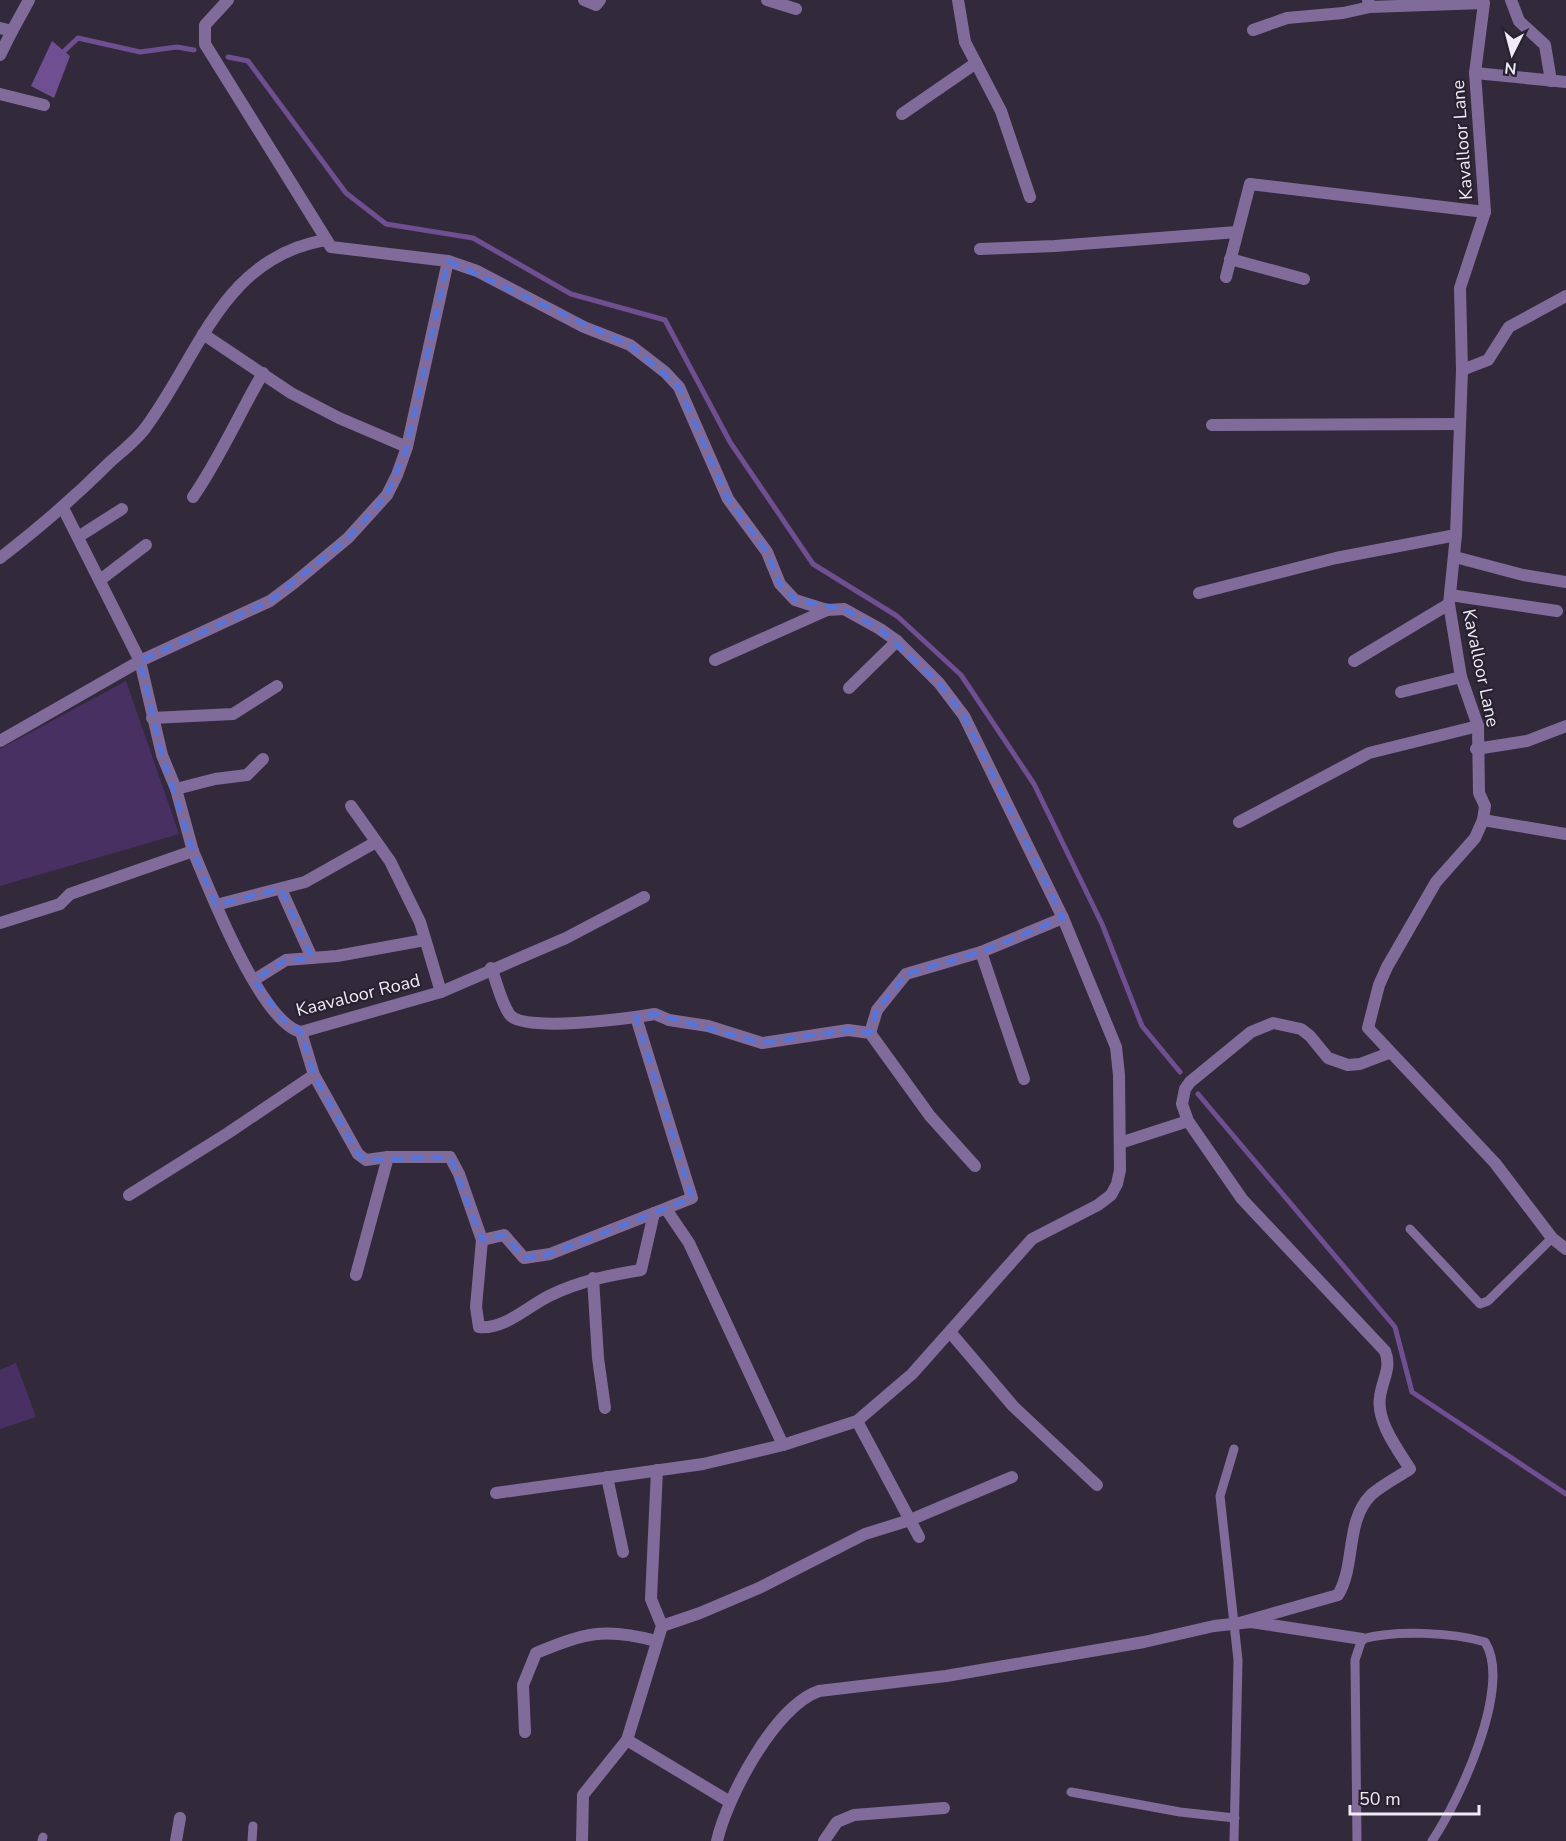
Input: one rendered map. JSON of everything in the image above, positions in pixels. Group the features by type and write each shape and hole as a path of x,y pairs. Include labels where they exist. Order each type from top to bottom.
{"street":[{"path":"0,55 6,29 29,0"},
{"path":"228,0 205,25 205,44 331,247 448,261 477,271 584,327 630,345 665,372 679,387 728,499 767,552 780,584 795,600 827,610"},
{"path":"584,0 597,5 600,0"},
{"path":"767,0 796,9"},
{"path":"958,0 965,42 1001,111 1030,197"},
{"path":"1511,0 1519,21 1545,45 1551,81"},
{"name":"Kavalloor Lane","path":"1252,30 1287,18 1343,13 1369,4 1489,2 1475,73 1485,212 1461,288 1462,370 1458,424 1456,535 1449,600 1461,676 1478,726 1476,749 1479,793 1485,806 1483,820"},
{"path":"902,114 976,63"},
{"path":"1475,73 1566,82"},
{"path":"0,94 44,105"},
{"path":"1226,277 1250,184 1485,212"},
{"path":"980,249 1055,246 1237,232"},
{"path":"0,558 63,508 145,428 208,323 239,287 274,256 303,244 326,240"},
{"path":"1230,259 1304,279"},
{"path":"0,741 140,661 270,601 348,538 387,495 397,475 407,447 448,261"},
{"path":"1462,370 1488,360 1509,327 1566,296"},
{"path":"203,334 291,393 339,418 407,447"},
{"path":"193,497 213,468 262,373"},
{"path":"1212,425 1458,424"},
{"name":"Kaavaloor Road","path":"63,508 140,661 162,755 176,789 193,851 216,905 254,980 293,1030 301,1032 441,992 491,968 566,938 644,897"},
{"path":"78,537 122,509"},
{"path":"1199,593 1336,558 1456,535"},
{"path":"100,580 146,545"},
{"path":"1455,558 1541,579 1566,582"},
{"path":"1354,661 1449,600 1557,611"},
{"path":"496,1493 704,1464 783,1445 857,1421 912,1374 1032,1239 1098,1205 1111,1195 1117,1184 1120,1170 1120,1143 1116,1047 1063,918 964,716 939,682 897,641 844,609 827,610 715,660"},
{"path":"849,688 897,641"},
{"path":"1401,692 1461,676"},
{"path":"152,718 233,714 277,686"},
{"path":"1239,822 1369,753 1478,726"},
{"path":"1476,749 1527,741 1566,726"},
{"path":"176,789 215,779 247,775 264,759"},
{"path":"351,806 400,881 420,922 441,992"},
{"path":"1566,834 1483,820 1475,838 1436,882 1379,985 1368,1028 1389,1053 1495,1162 1552,1238 1566,1249"},
{"path":"216,905 305,882 376,842"},
{"path":"0,923 60,904 70,894 193,851"},
{"path":"280,889 312,958"},
{"path":"870,1033 877,1010 906,974 981,952 1063,918"},
{"path":"254,980 286,960 425,940"},
{"path":"981,952 1024,1079"},
{"path":"491,968 510,1015 520,1022 545,1024 655,1014 669,1020 708,1026 762,1043 848,1030 870,1033 930,1116 975,1166"},
{"path":"482,1240 504,1235 524,1258 541,1256 654,1214 692,1197 636,1017"},
{"path":"1236,1624 1338,1595 1346,1582 1356,1523 1370,1496 1410,1469 1395,1447 1380,1405 1380,1396 1388,1366 1385,1352 1242,1199 1207,1145 1188,1121 1182,1104 1185,1089 1190,1082 1251,1032 1273,1023 1301,1029 1310,1035 1328,1058 1348,1065 1360,1064 1389,1053"},
{"path":"301,1032 314,1075 358,1154 366,1160 388,1157 450,1158 459,1174 482,1240 476,1307 479,1327 505,1322 551,1295 593,1278 641,1270 654,1214"},
{"path":"129,1195 228,1133 314,1075"},
{"path":"1120,1143 1188,1121"},
{"path":"357,1275 388,1157"},
{"path":"666,1209 689,1243 783,1445"},
{"path":"593,1278 598,1358 605,1408"},
{"path":"950,1332 1013,1406 1097,1485"},
{"path":"857,1421 919,1537"},
{"path":"582,1841 583,1795 627,1740 662,1626 651,1599 657,1470"},
{"path":"607,1478 623,1552"},
{"path":"662,1626 759,1588 865,1534 910,1520 1011,1478"},
{"path":"717,1841 730,1802 756,1753 804,1696 819,1691 879,1682 946,1676 1251,1622 1362,1639"},
{"path":"525,1732 523,1685 536,1653 583,1634 627,1633 657,1641"},
{"path":"627,1740 730,1802"},
{"path":"824,1841 837,1822 854,1815 944,1808"},
{"path":"176,1841 180,1818"}],"lane":[{"path":"1410,1229 1480,1304 1488,1301 1552,1238"},
{"path":"1234,1449 1220,1496 1236,1624 1238,1660 1234,1841"},
{"path":"1357,1841 1355,1660 1362,1639 1396,1634 1470,1638 1485,1642 1492,1652 1495,1670 1490,1701 1476,1753 1450,1814 1432,1841"},
{"path":"1071,1792 1180,1812 1234,1818"},
{"path":"252,1841 253,1826"}],"highlighted area":[{"path":"448,261 630,345 679,387 728,499 767,552 780,584 795,600 844,609 880,629 939,683 964,716 1063,918 981,952 906,974 877,1010 870,1033 848,1030 762,1043 655,1014 636,1017 692,1198 550,1254 524,1258 504,1235 482,1240 450,1157 366,1160 358,1154 314,1075 301,1032 284,1021 254,980 286,960 312,958 281,889 216,905 193,851 162,755 140,661 270,601 348,538 387,495 407,447"}],"shaded area":[{"path":"52,41 70,56 54,98 31,86"},
{"path":"126,681 179,834 0,886 0,749"},
{"path":"16,1363 36,1417 0,1429 0,1370"}],"waterway":[{"path":"61,54 78,38 140,52 177,47 194,50"},
{"path":"228,57 248,61 346,193 386,224 473,238 571,294 665,320 730,442 813,564 897,616 961,675 1034,784 1102,924 1142,1026 1180,1072"},
{"path":"1198,1094 1395,1327 1412,1392 1566,1494"}]}
